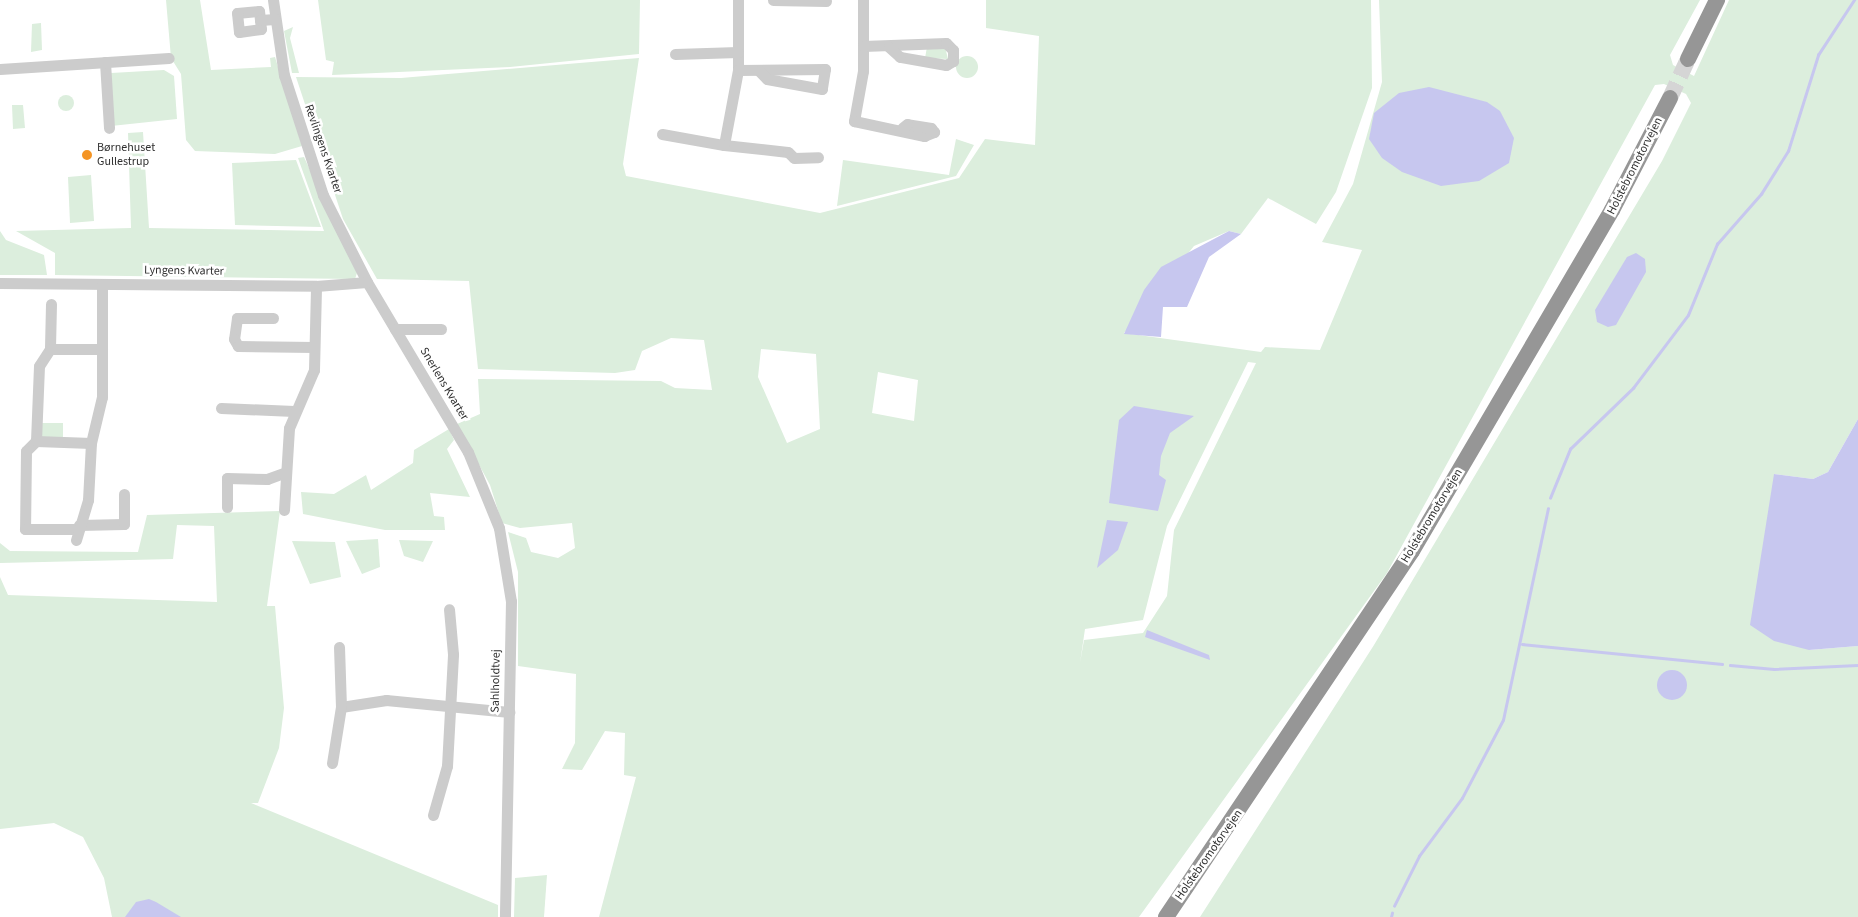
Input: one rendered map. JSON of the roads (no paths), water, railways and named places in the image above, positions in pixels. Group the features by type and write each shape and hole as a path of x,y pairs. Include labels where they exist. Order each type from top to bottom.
{"highway":[{"path":"1688,60 1717,0"},
{"name":"Holstebromotorvejen","path":"1166,917 1412,551 1612,210 1670,98"}],"street":[{"name":"Revlingens Kvarter","path":"273,0 284,75 307,149 336,223 367,282"},
{"path":"724,145 738,70 738,0"},
{"path":"773,0 826,0"},
{"path":"863,0 863,46 854,121 902,128"},
{"path":"260,20 275,19"},
{"path":"863,46 889,47 946,43 953,50 953,61 946,65 900,57 889,47"},
{"path":"674,56 738,52"},
{"path":"0,69 169,58"},
{"path":"105,62 109,128"},
{"path":"738,70 825,69 822,89 767,79 760,71"},
{"path":"662,134 724,145 788,152 794,158 818,157"},
{"name":"Lyngens Kvarter","path":"0,282 316,286 367,282"},
{"name":"Snerlens Kvarter","path":"367,282 468,452"},
{"path":"77,531 90,486 91,443 102,397 102,284"},
{"path":"284,510 286,472 294,412 309,385 314,347 316,286"},
{"path":"50,304 50,349 39,366 36,441 26,451 25,530 77,531 124,524 124,494"},
{"path":"274,318 237,318 234,338 238,346 314,347"},
{"name":"Snerlens Kvarter","path":"396,329 441,329"},
{"path":"50,349 102,349"},
{"path":"221,408 294,412"},
{"path":"36,441 91,443"},
{"name":"Sahlholdtvej","path":"468,452 491,502 507,564 509,712 505,917"},
{"path":"227,506 227,478 267,478 286,472"},
{"path":"433,815 447,766 453,654 449,608"},
{"path":"332,763 341,707 339,647"},
{"path":"341,707 386,700 509,712"}],"water":[{"path":"1429,87 1487,102 1500,111 1514,138 1509,163 1479,181 1441,186 1402,172 1382,158 1369,139 1374,113 1399,93"},
{"path":"1229,231 1241,234 1209,257 1187,307 1163,307 1161,337 1124,334 1144,290 1161,267"},
{"path":"1636,253 1645,259 1646,272 1616,325 1608,327 1597,322 1595,310 1627,257"},
{"path":"1134,406 1194,416 1170,433 1161,456 1159,475 1166,480 1158,511 1109,503 1119,420"},
{"path":"1858,419 1858,646 1809,650 1774,641 1750,625 1774,474 1813,479 1828,472"},
{"path":"1107,520 1128,522 1118,550 1097,568"},
{"path":"1147,630 1209,655 1210,660 1145,637"},
{"path":"1672,670 1683,674 1687,685 1683,696 1672,700 1661,696 1657,685 1661,674"},
{"path":"149,899 181,917 125,917 136,902"}],"waterway":[{"path":"1550,498 1570,449 1633,388 1688,315 1717,244 1761,194 1788,151 1818,55 1854,0"},
{"path":"1394,906 1419,856 1462,798 1503,720 1548,509"},
{"path":"1522,644 1722,664"},
{"path":"1730,665 1774,669 1858,665"},
{"path":"1391,917 1392,913"}],"tunnel":[{"path":"1670,98 1688,59"}],"place":[{"name":"Børnehuset Gullestrup","path":"87,155"}]}
